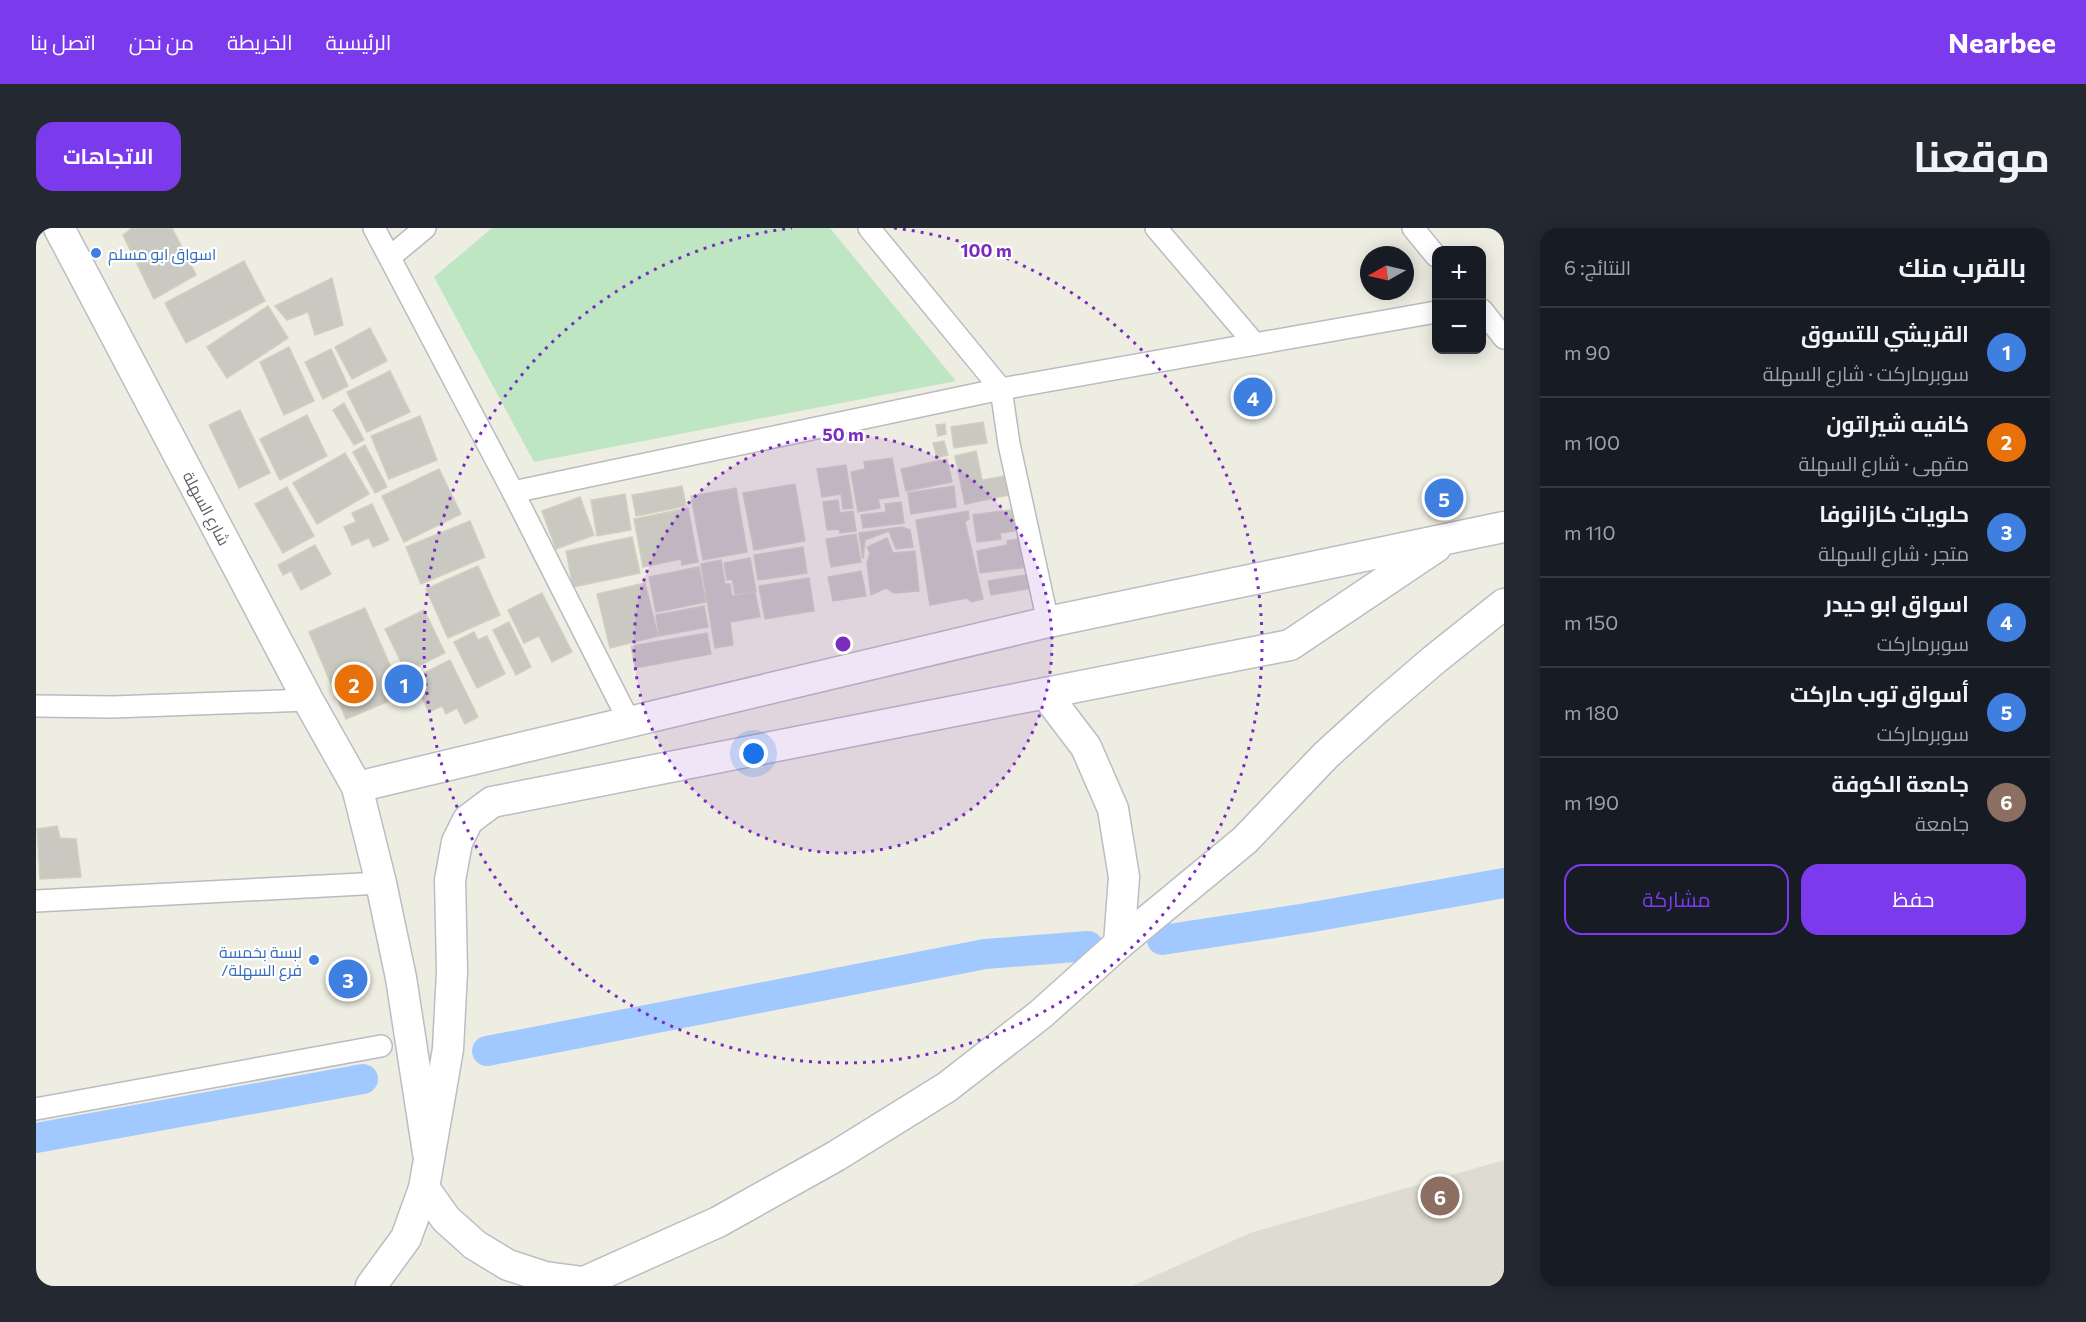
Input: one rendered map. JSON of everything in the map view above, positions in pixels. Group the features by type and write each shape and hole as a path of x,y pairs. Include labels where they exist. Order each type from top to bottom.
{"main road":[{"name":"شارع السهلة","path":"59,228 308,700 357,787 381,883 400,978 428,1154"},
{"path":"357,787 1048,622 1504,527"},
{"path":"371,1286 406,1238 424,1188 428,1154 448,1049 452,971 450,880 458,842 468,820 492,802 1290,645 1448,538"},
{"path":"424,1188 446,1219 475,1245 508,1265 545,1277 579,1284 718,1222 836,1156 947,1087 1041,1014 1119,945 1245,840 1326,755 1379,707 1504,604"},
{"path":"1046,693 1086,747 1113,809 1124,877 1119,945"}],"street":[{"path":"374,228 513,492 630,723"},
{"path":"390,257 425,228"},
{"path":"869,228 1001,389 1009,444 1048,622"},
{"path":"1156,228 1255,344"},
{"path":"1413,228 1432,250"},
{"path":"513,492 1001,389 1432,313"},
{"path":"1486,315 1504,338"},
{"path":"36,706 112,708 308,700"},
{"path":"36,901 381,883"},
{"path":"36,1109 381,1046"}],"shaded area":[{"path":"1504,1160 1504,1286 1132,1286 1250,1233"}],"green space":[{"path":"492,228 830,228 956,381 534,462 434,277"}],"building":[{"path":"132,228 172,228 196,275 154,299 123,235"},
{"path":"244,261 265,301 186,343 165,303"},
{"path":"332,278 343,325 315,335 308,312 287,320 275,306"},
{"path":"268,306 288,338 227,378 207,347"},
{"path":"370,328 387,361 352,379 335,347"},
{"path":"289,347 314,401 284,415 260,362"},
{"path":"331,349 348,386 323,399 305,362"},
{"path":"390,371 410,412 367,432 347,392"},
{"path":"344,403 364,440 354,445 333,410"},
{"path":"240,410 270,473 239,488 209,425"},
{"path":"307,415 327,456 280,480 260,439"},
{"path":"420,416 437,460 389,479 371,436"},
{"path":"983,422 987,443 954,448 951,427"},
{"path":"945,424 946,434 938,436 936,425"},
{"path":"944,441 948,455 937,458 933,443"},
{"path":"365,445 387,487 375,493 353,452"},
{"path":"976,451 982,480 1010,475 1014,494 965,504 955,456"},
{"path":"345,453 369,494 317,524 293,483"},
{"path":"892,458 899,496 878,499 880,508 858,512 851,472 865,469 864,462"},
{"path":"947,459 952,482 906,491 901,469"},
{"path":"846,465 853,508 843,509 841,494 822,497 817,469"},
{"path":"439,469 461,514 404,542 382,496"},
{"path":"795,484 805,541 754,550 743,493"},
{"path":"682,486 686,506 636,516 632,495"},
{"path":"954,486 956,507 911,514 908,493"},
{"path":"287,487 314,536 283,553 255,504"},
{"path":"736,488 747,552 703,560 691,496"},
{"path":"625,494 631,530 597,536 591,500"},
{"path":"580,497 594,535 556,549 542,511"},
{"path":"838,500 840,513 853,511 856,531 840,533 839,529 827,530 823,502"},
{"path":"901,502 904,523 863,528 861,515 886,512 885,504"},
{"path":"372,504 389,540 373,547 369,538 352,545 344,527 356,522 352,513"},
{"path":"688,508 698,562 682,565 681,559 643,567 634,519"},
{"path":"1019,509 1022,530 1000,533 1001,539 977,542 973,515"},
{"path":"968,511 969,519 965,522 983,599 971,602 967,598 930,605 916,520"},
{"path":"470,521 485,557 421,584 406,547"},
{"path":"902,527 910,530 913,547 896,549 889,531 865,540 863,559 859,533"},
{"path":"856,534 861,562 831,567 826,539"},
{"path":"632,537 640,573 573,587 566,551"},
{"path":"887,538 893,553 915,551 919,591 894,593 886,588 871,595 867,563 870,553 867,547"},
{"path":"1024,538 1028,567 980,573 977,551 1007,545 1007,541"},
{"path":"315,545 331,574 301,590 291,571 283,575 278,565"},
{"path":"803,547 807,573 758,580 754,555"},
{"path":"750,558 756,591 735,594 732,579 727,580 724,563"},
{"path":"721,560 725,584 730,584 732,596 755,592 760,617 730,622 733,645 715,648 701,564"},
{"path":"478,566 500,615 448,638 426,589"},
{"path":"699,567 706,602 656,612 649,577"},
{"path":"861,571 866,596 833,601 828,577"},
{"path":"1031,574 1033,588 991,595 988,581"},
{"path":"809,578 814,611 765,619 759,586"},
{"path":"645,583 658,636 610,648 597,594"},
{"path":"542,593 572,652 552,662 539,636 524,643 508,610"},
{"path":"704,606 708,627 659,636 656,615"},
{"path":"365,608 403,695 346,719 309,632"},
{"path":"424,610 445,653 406,672 385,629"},
{"path":"509,622 531,667 516,675 493,630"},
{"path":"474,632 478,640 487,636 505,674 477,688 454,642"},
{"path":"707,633 711,654 635,668 631,646"},
{"path":"450,660 478,717 465,724 457,708 446,714 442,706 429,712 412,679"},
{"path":"57,826 60,838 76,839 81,877 40,879 37,829"}],"waterway":[{"path":"1162,940 1307,918 1504,883"},
{"path":"487,1051 985,954 1088,946"},
{"path":"36,1138 363,1079"}],"place":[{"name":"اسواق ابو مسلم","path":"96,253"},
{"name":"اسواق ابو حيدر","path":"1253,397"},
{"name":"أسواق توب ماركت","path":"1444,498"},
{"name":"كافيه شيراتون","path":"354,684"},
{"name":"القريشي للتسوق","path":"404,684"},
{"name":"لبسة بخمسة /فرع السهلة","path":"314,960"},
{"name":"حلويات كازانوفا","path":"348,979"},
{"name":"جامعة الكوفة","path":"1440,1196"}]}
